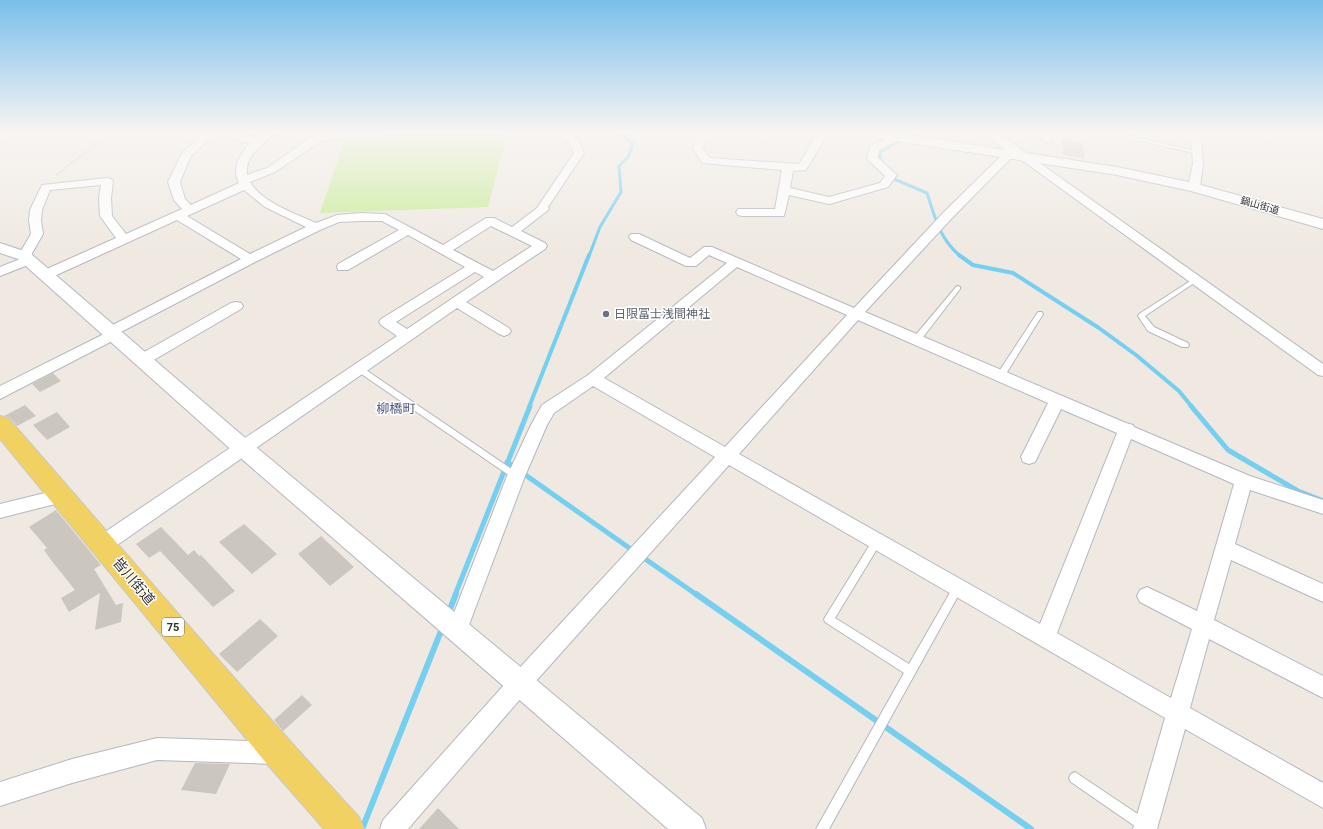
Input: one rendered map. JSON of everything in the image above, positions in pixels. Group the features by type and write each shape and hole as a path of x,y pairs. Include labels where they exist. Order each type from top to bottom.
{"main road":[{"name":"皆川街道","path":"0,424 103,544 278,753 347,829"}],"street":[{"path":"179,172 174,182 180,200 189,210"},
{"path":"242,172 244,182 269,206 316,227"},
{"path":"45,275 189,210 267,172"},
{"path":"512,232 543,209 542,206 566,172"},
{"path":"742,212 780,213 787,172"},
{"path":"784,190 829,201 884,185 891,175 887,172"},
{"path":"392,829 520,683 856,313 948,215 991,172"},
{"path":"1045,172 1323,371"},
{"name":"鍋山街道","path":"1120,172 1194,187 1323,224"},
{"path":"1194,187 1196,172"},
{"path":"0,272 26,258 37,234 34,220 35,209 46,187 106,181 106,216 123,239"},
{"path":"178,215 250,259"},
{"path":"0,393 250,259 316,227 337,219 361,217 385,218 493,277"},
{"path":"103,544 493,277 541,246 490,221 444,250"},
{"path":"343,267 408,230"},
{"path":"636,237 691,263 708,250 1127,429 1244,481 1323,507"},
{"path":"0,248 26,258 243,448 691,829"},
{"path":"450,625 539,425 548,409 593,378 736,262"},
{"path":"407,336 386,322 474,267"},
{"path":"457,302 504,331"},
{"path":"142,360 236,306"},
{"path":"593,378 1323,796"},
{"path":"1029,457 1058,400"},
{"path":"1045,637 1127,429"},
{"path":"1147,828 1178,712 1244,481"},
{"path":"0,511 61,496"},
{"path":"1225,548 1323,593"},
{"path":"1147,596 1323,687"},
{"path":"0,794 72,771 157,749 278,753"}],"lane":[{"path":"1185,345 1151,329 1141,316 1195,280"},
{"path":"917,339 958,288"},
{"path":"1001,375 1040,314"},
{"path":"360,369 516,476"},
{"path":"877,541 829,619 911,672"},
{"path":"822,829 958,587"},
{"path":"1075,778 1147,828"}],"path":[{"path":"46,187 62,172"}],"green space":[{"path":"334,172 497,172 488,207 320,213"}],"building":[{"path":"53,373 61,381 40,392 32,384"},
{"path":"25,405 36,416 17,426 9,417 4,416"},
{"path":"57,412 70,427 47,440 33,425"},
{"path":"56,510 101,565 94,569 116,605 123,603 121,622 95,630 100,593 69,612 61,598 75,590 44,550 47,548 29,527"},
{"path":"244,524 277,554 252,574 219,542"},
{"path":"161,527 188,555 194,550 199,556 201,555 235,591 213,607 160,551 149,558 136,544"},
{"path":"321,536 354,567 330,586 298,554"},
{"path":"260,619 278,636 237,672 219,654"},
{"path":"302,695 312,705 283,731 274,720"},
{"path":"195,763 230,764 216,794 181,790"},
{"path":"438,808 459,829 419,829"}],"waterway":[{"path":"589,256 600,227 621,192 619,172"},
{"path":"891,175 894,179 927,193 935,219 942,234 959,255"},
{"path":"529,407 589,255"},
{"path":"959,255 973,265 1013,273 1099,328 1136,355 1179,391 1192,407"},
{"path":"508,462 530,406"},
{"path":"1191,406 1228,450 1298,491 1323,501"},
{"path":"455,595 508,462"},
{"path":"508,462 635,552"},
{"path":"641,556 697,595"},
{"path":"448,614 456,594"},
{"path":"696,594 1031,829"},
{"path":"362,829 443,626"}],"place":[{"name":"日限冨士浅間神社","path":"606,314"}],"district":[{"name":"柳橋町","path":"396,408"}]}
